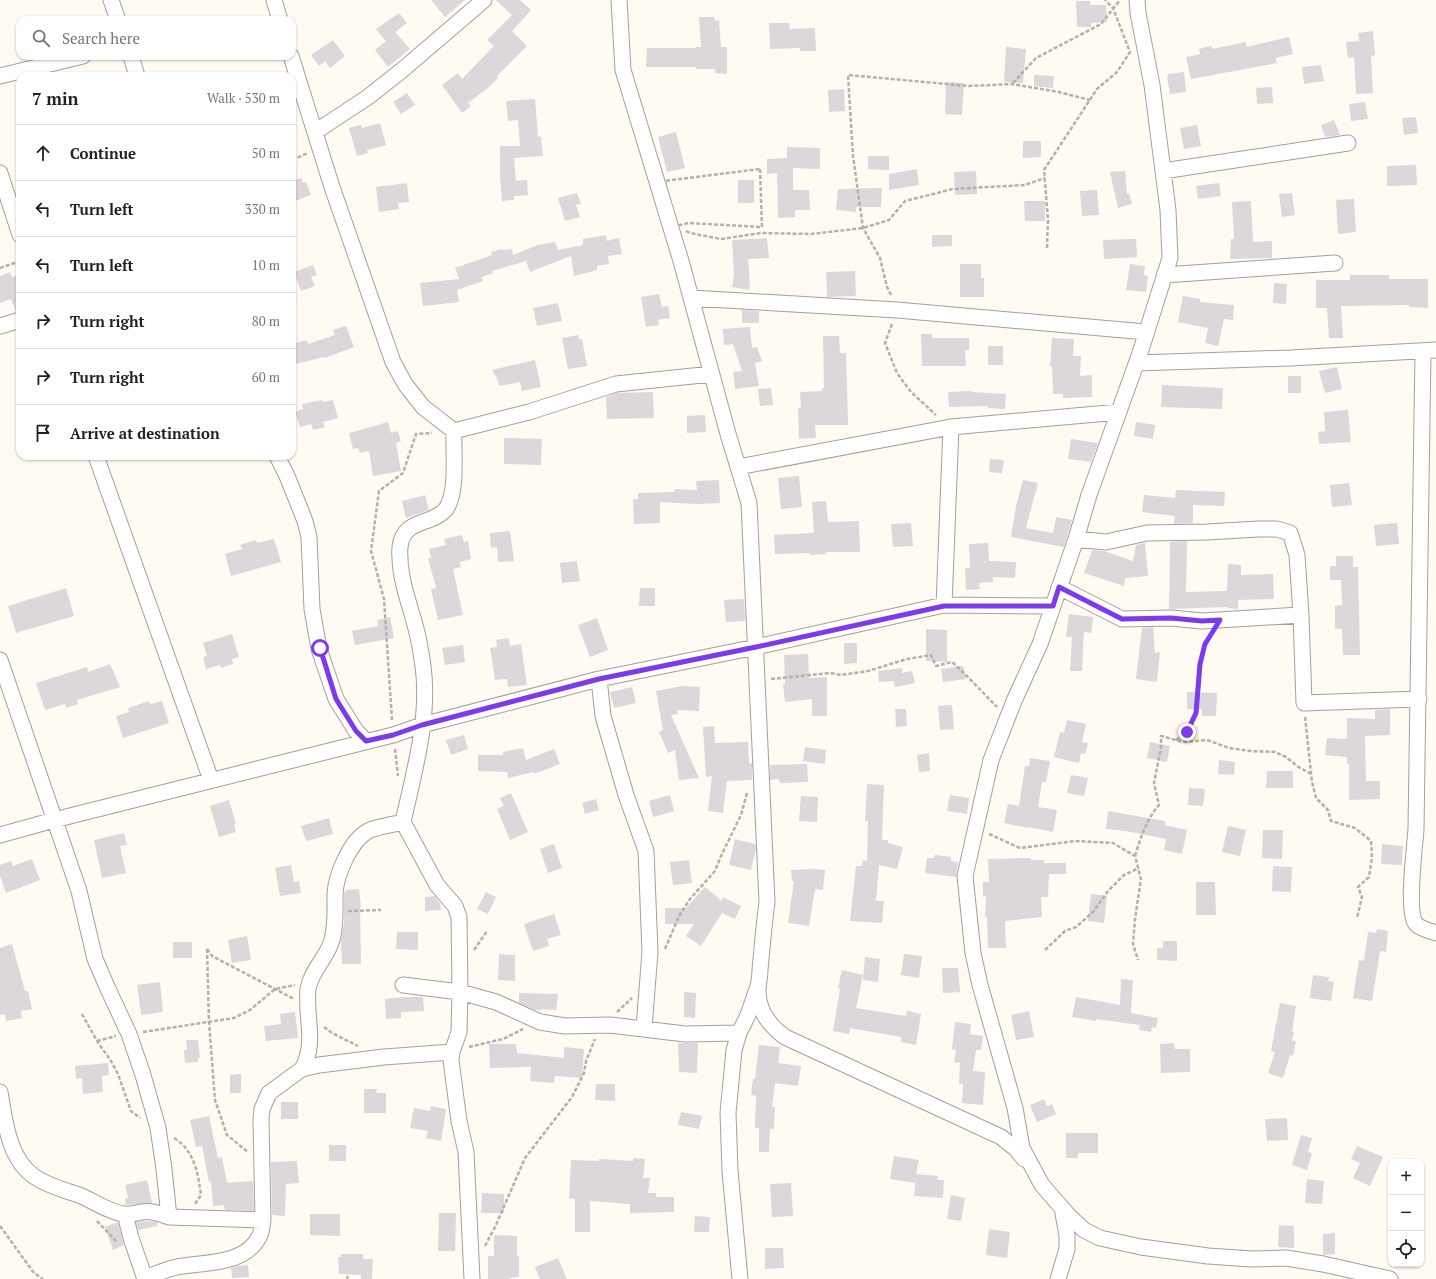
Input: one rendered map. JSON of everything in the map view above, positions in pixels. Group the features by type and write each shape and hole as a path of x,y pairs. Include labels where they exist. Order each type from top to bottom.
{"street":[{"path":"111,0 117,16"},
{"path":"274,0 279,16"},
{"path":"315,132 368,97 484,0"},
{"path":"619,0 623,70 673,224 691,298 749,503 767,902 761,949 758,992 761,1007 766,1018 775,1030 785,1037 1000,1137 1016,1149 1036,1174"},
{"path":"1137,0 1138,13 1152,85 1168,210 1170,258 1137,363 1089,495 1076,539 1040,644 1004,724 990,760 965,876 973,953 980,986 1015,1108 1022,1148 1042,1185 1069,1216 1084,1230 1100,1238 1141,1247 1208,1256 1252,1259 1286,1258 1323,1264 1390,1279"},
{"path":"16,72 66,60"},
{"path":"132,60 136,72"},
{"path":"292,60 352,246 393,362 405,384 423,407 454,431"},
{"path":"0,76 16,72"},
{"path":"1163,171 1348,143"},
{"path":"0,173 16,223"},
{"path":"1164,275 1334,263"},
{"path":"691,298 897,310 1146,332"},
{"path":"0,326 16,321"},
{"path":"1137,363 1291,358 1429,351 1416,829 1412,914 1417,924 1426,930 1436,933"},
{"path":"454,431 529,412 616,384 712,374"},
{"path":"738,467 951,427 1119,412"},
{"path":"944,606 951,427"},
{"path":"454,431 455,457 453,494 446,508 438,516 412,526 401,540 400,547 402,576 415,625 423,667 424,692 422,725 403,822 437,885 455,906 458,917 460,992 459,1032 457,1042 452,1052 451,1060 454,1088 466,1152 472,1279"},
{"path":"97,460 212,780"},
{"path":"279,460 287,476 309,537 312,609 320,648 336,699 356,731 366,741"},
{"path":"1076,539 1106,542 1147,533 1258,529 1277,529 1290,533 1297,555 1304,703 1419,699"},
{"path":"1059,587 1122,619 1171,618 1202,621 1301,615"},
{"path":"0,836 54,820 393,735 422,725 599,679 944,606 1053,606"},
{"path":"0,660 79,891 95,959 129,1034 144,1075 158,1128 169,1217"},
{"path":"599,679 603,716 626,795 646,851 650,952 644,1028"},
{"path":"302,1070 307,1060 310,1048 308,988 332,940 337,882 342,868 351,848 366,832 376,828 403,822"},
{"path":"403,985 460,992 496,1002 540,1022 565,1026 610,1025 685,1034 739,1033"},
{"path":"740,1279 730,1171 728,1113 734,1050 739,1033 748,1015 759,986"},
{"path":"125,1214 130,1238 145,1278 181,1266 222,1261 244,1253 254,1244 260,1235 263,1220 261,1163 262,1108 269,1093 302,1070 319,1065 384,1057 452,1052"},
{"path":"0,1092 14,1152 25,1168 34,1176 46,1183 81,1196 114,1212 125,1214 150,1211 169,1217 263,1220"},
{"path":"1058,1279 1067,1249 1067,1235 1062,1208"}],"path":[{"path":"1047,248 1048,220 1044,170 1097,89 1116,72 1130,52 1113,8 1105,0"},
{"path":"1012,84 1036,58 1100,24 1120,0"},
{"path":"951,427 911,392 897,373 885,343 897,310 887,287 880,258 863,228 853,156 848,75 968,86 1012,84 1059,92 1090,100"},
{"path":"760,169 762,227 673,224 665,181 760,169"},
{"path":"673,224 690,233 721,239 761,233 811,234 863,228 889,220 905,201 953,189 1025,185 1045,178"},
{"path":"0,268 16,262"},
{"path":"1176,740 1187,732 1196,713 1200,664 1205,644 1220,620"},
{"path":"757,681 830,673 841,675 868,671 907,659 931,655 936,666 952,662 961,670 997,708 1004,724"},
{"path":"1304,703 1311,774 1316,798 1328,810 1331,821 1355,828 1371,841 1372,857 1369,877 1358,888 1362,897 1357,918"},
{"path":"1138,960 1133,944 1141,879 1135,856 1151,814 1159,804 1154,783 1161,748 1161,736 1183,742 1207,740 1236,749 1275,752 1311,774"},
{"path":"975,831 990,834 1020,848 1075,841 1112,843 1135,856"},
{"path":"1045,950 1065,931 1076,927 1093,912 1108,891 1124,875 1138,868"},
{"path":"208,949 209,1022 215,1100 227,1135 261,1163"},
{"path":"97,1041 129,1034 234,1018 250,1010 275,989 298,984"},
{"path":"452,1052 503,1039 540,1022"},
{"path":"0,1226 34,1273 43,1279"}],"building":[{"path":"431,0 465,0 445,17"},
{"path":"496,0 520,0 531,10 512,31 527,46 497,76 498,78 488,88 468,103 471,106 462,113 442,85 458,73 462,79 494,46 487,40 512,15"},
{"path":"1076,1 1090,1 1090,5 1106,5 1107,22 1091,23 1091,27 1077,27"},
{"path":"399,13 407,23 395,32 410,49 388,67 375,50 386,41 376,29"},
{"path":"699,17 714,17 715,21 719,20 721,47 727,47 727,74 715,73 715,69 696,69 696,67 646,67 647,48 701,47"},
{"path":"769,23 789,23 790,29 815,28 816,51 800,51 800,48 770,49"},
{"path":"1373,31 1375,55 1371,56 1373,93 1356,94 1354,57 1348,58 1346,42 1359,41 1358,33"},
{"path":"1289,37 1293,54 1276,58 1277,63 1191,79 1186,57 1200,54 1199,49 1211,46 1212,49 1246,42 1246,47"},
{"path":"333,40 345,56 330,68 325,61 319,66 311,55"},
{"path":"1006,47 1026,49 1023,83 1004,82"},
{"path":"1321,65 1324,81 1304,84 1302,67"},
{"path":"1184,72 1186,92 1170,94 1167,77 1168,74"},
{"path":"1034,75 1054,76 1053,88 1034,86"},
{"path":"946,82 964,83 962,115 945,114"},
{"path":"1272,87 1273,103 1257,104 1256,88"},
{"path":"844,89 845,111 829,112 828,90"},
{"path":"407,93 415,105 401,114 393,102"},
{"path":"535,99 538,137 541,136 543,156 514,158 516,181 527,180 528,195 514,196 514,200 502,201 500,146 520,146 518,120 508,121 506,101"},
{"path":"1365,102 1368,119 1351,121 1349,104"},
{"path":"1416,117 1418,133 1404,135 1402,118"},
{"path":"1334,120 1340,135 1325,137 1321,125"},
{"path":"380,123 386,145 367,150 368,153 357,156 349,128 361,125 362,128"},
{"path":"1197,125 1201,146 1184,149 1180,128"},
{"path":"676,132 685,168 667,172 658,137"},
{"path":"1023,141 1041,141 1041,157 1023,158"},
{"path":"787,147 820,148 820,169 793,168 793,190 809,190 810,210 795,210 795,217 778,218 777,173 767,174 767,159 787,158"},
{"path":"868,156 889,156 889,170 868,169"},
{"path":"1416,165 1417,185 1387,186 1387,166"},
{"path":"917,169 919,185 889,190 889,174"},
{"path":"976,171 977,194 955,195 954,172"},
{"path":"1125,171 1127,194 1129,193 1132,204 1118,208 1110,172"},
{"path":"301,178 303,183 306,182 311,195 296,201 296,180"},
{"path":"738,180 754,180 754,203 738,203"},
{"path":"407,183 409,202 398,203 399,209 379,212 376,187"},
{"path":"1219,183 1221,196 1198,199 1196,186"},
{"path":"882,188 881,207 856,207 856,212 836,210 838,189"},
{"path":"1097,190 1099,215 1082,216 1080,191"},
{"path":"577,193 581,204 576,205 580,217 565,221 558,198"},
{"path":"1292,193 1295,215 1282,217 1279,194"},
{"path":"1354,199 1356,232 1338,234 1336,200"},
{"path":"1024,201 1045,201 1045,221 1025,221"},
{"path":"1251,201 1253,242 1272,241 1272,258 1230,259 1231,239 1234,239 1232,202"},
{"path":"606,235 607,241 619,238 622,254 608,256 609,264 597,266 597,270 574,276 571,256 530,272 526,261 492,271 493,273 482,277 483,281 457,290 459,302 423,306 420,283 459,279 455,268 492,255 491,252 502,249 512,249 513,255 538,245 555,242 558,250 583,245 583,239"},
{"path":"932,235 952,235 952,246 932,247"},
{"path":"767,238 769,258 748,259 750,283 749,290 732,287 734,275 732,240"},
{"path":"1136,239 1137,257 1104,259 1103,240"},
{"path":"960,264 981,264 981,278 984,278 984,297 960,297"},
{"path":"1130,264 1145,266 1144,275 1148,276 1146,292 1126,290"},
{"path":"313,265 317,275 311,277 315,286 301,291 296,277 296,271"},
{"path":"855,271 856,296 827,297 826,272"},
{"path":"10,272 12,277 16,276 16,312 11,299 0,303 0,276"},
{"path":"1350,275 1389,275 1389,279 1428,279 1428,308 1409,307 1409,305 1341,306 1343,338 1329,338 1327,308 1316,308 1316,280 1350,280"},
{"path":"1274,283 1287,284 1286,304 1273,303"},
{"path":"659,294 662,307 668,306 670,318 658,320 659,325 646,327 641,297"},
{"path":"1183,296 1200,299 1200,302 1234,305 1233,320 1224,319 1218,346 1205,343 1208,328 1178,322"},
{"path":"558,303 562,321 537,326 533,308"},
{"path":"742,310 759,311 759,323 742,323"},
{"path":"346,326 354,347 325,358 296,364 296,343 307,340 308,344 335,335 333,330"},
{"path":"750,327 752,348 757,347 762,361 755,363 759,386 735,389 733,372 742,371 733,344 724,345 723,329"},
{"path":"921,334 932,334 932,338 969,338 969,350 965,350 966,366 922,366"},
{"path":"578,335 579,339 582,339 587,366 568,369 562,338"},
{"path":"823,336 839,336 840,353 846,353 848,425 815,425 816,438 799,439 798,408 801,408 800,392 822,391 822,388 824,388"},
{"path":"1052,338 1074,339 1073,356 1081,356 1080,376 1092,375 1092,397 1063,398 1063,394 1053,394 1052,367 1050,366"},
{"path":"988,346 1003,346 1003,365 988,365"},
{"path":"535,360 541,387 522,391 520,382 499,386 497,378 492,370"},
{"path":"1337,367 1342,389 1325,393 1319,371"},
{"path":"1288,376 1301,376 1301,393 1288,393"},
{"path":"1162,385 1223,388 1222,409 1161,407"},
{"path":"771,388 773,405 760,406 758,389"},
{"path":"971,391 1006,394 1005,409 988,408 988,406 949,407 948,392"},
{"path":"653,392 654,418 607,419 606,397 616,393"},
{"path":"322,400 322,402 333,400 338,418 323,422 325,427 313,430 311,424 300,427 296,412 303,409 302,404"},
{"path":"1348,410 1351,442 1319,444 1318,432 1325,431 1324,412"},
{"path":"705,415 706,432 687,433 687,416"},
{"path":"388,422 391,433 398,431 401,441 396,443 401,471 373,476 369,451 360,453 358,448 353,449 349,433"},
{"path":"1136,422 1155,425 1153,439 1134,436"},
{"path":"504,438 542,439 541,465 504,464"},
{"path":"1071,439 1098,443 1091,462 1068,459"},
{"path":"990,459 1004,460 1002,473 989,472"},
{"path":"799,476 802,507 781,509 778,478"},
{"path":"719,480 720,503 696,504 660,502 660,523 634,524 633,499 638,499 638,493 674,492 675,489 697,490 696,481"},
{"path":"1023,480 1038,483 1026,528 1053,533 1056,517 1072,520 1064,547 1011,537 1016,506"},
{"path":"1349,483 1352,505 1332,507 1330,485"},
{"path":"1176,490 1225,492 1224,506 1193,505 1193,523 1174,524 1175,516 1142,512 1144,495 1175,498"},
{"path":"425,495 429,510 406,518 402,501"},
{"path":"826,501 828,522 859,521 860,552 826,552 826,554 810,555 810,553 775,554 774,535 814,533 812,502"},
{"path":"911,523 913,546 893,547 891,524"},
{"path":"1397,523 1399,544 1376,546 1374,525"},
{"path":"510,531 514,561 498,562 497,547 491,548 490,533"},
{"path":"462,535 464,542 468,541 471,559 460,562 461,567 453,569 463,615 438,620 431,589 436,588 428,558 431,558 429,549 446,545 444,539"},
{"path":"274,539 281,562 231,576 225,554 242,549 240,545 256,540 257,543"},
{"path":"1187,541 1186,592 1227,591 1228,564 1241,565 1241,575 1273,574 1274,599 1238,600 1238,609 1227,607 1169,609 1170,542"},
{"path":"988,543 989,561 1016,562 1015,578 993,577 993,582 979,583 980,589 966,590 965,568 970,568 969,544"},
{"path":"1145,543 1148,576 1125,578 1124,586 1084,573 1092,550 1104,551 1133,561 1136,545"},
{"path":"1336,556 1353,556 1353,567 1358,567 1360,655 1343,655 1342,629 1335,629 1335,606 1342,605 1341,580 1330,580 1330,566 1336,566"},
{"path":"577,561 580,581 562,583 560,563"},
{"path":"66,588 74,616 16,633 8,606"},
{"path":"640,588 655,588 655,606 639,606"},
{"path":"744,599 745,621 726,622 724,600"},
{"path":"1069,614 1093,617 1091,633 1084,632 1082,671 1070,671 1072,637 1066,637"},
{"path":"390,617 394,638 355,645 352,631 378,626 377,620"},
{"path":"597,618 608,650 590,657 578,625"},
{"path":"1153,627 1155,653 1160,652 1157,682 1136,679 1142,628"},
{"path":"926,629 947,630 947,662 926,661"},
{"path":"232,634 239,657 232,659 233,664 221,668 220,665 206,669 203,657 207,656 203,643"},
{"path":"509,638 510,646 521,644 527,685 508,687 507,679 495,680 490,648 497,647 496,640"},
{"path":"844,643 857,643 857,663 844,664"},
{"path":"463,645 465,662 445,665 442,648"},
{"path":"808,654 809,678 827,677 827,716 812,716 812,699 785,702 783,684 785,684 784,655"},
{"path":"110,664 120,687 77,700 78,704 66,708 65,704 45,710 36,683 87,667 88,672"},
{"path":"963,666 966,679 943,682 941,669"},
{"path":"902,668 902,673 912,671 915,683 895,687 894,681 879,682 878,671"},
{"path":"683,686 700,687 699,711 677,710 678,714 671,715 699,778 679,780 675,750 668,753 659,732 663,730 656,691"},
{"path":"632,687 636,703 614,708 610,692"},
{"path":"1187,692 1217,693 1216,716 1202,716 1202,709 1187,709"},
{"path":"149,701 150,704 162,701 169,723 123,738 116,716 129,712 128,708"},
{"path":"952,705 954,729 940,730 938,706"},
{"path":"895,709 906,709 907,726 896,727"},
{"path":"1390,709 1390,735 1365,736 1366,781 1380,781 1380,799 1349,800 1349,764 1347,764 1347,757 1325,755 1327,738 1347,739 1347,718 1375,719 1375,710"},
{"path":"1067,720 1086,724 1082,742 1088,743 1085,754 1081,753 1079,763 1054,757 1060,732 1064,733"},
{"path":"714,726 715,743 748,742 749,764 752,763 752,780 727,781 723,813 708,811 712,776 706,777 703,727"},
{"path":"464,735 468,749 451,755 446,740"},
{"path":"1150,742 1170,746 1167,762 1147,758"},
{"path":"805,747 826,750 825,764 803,761"},
{"path":"523,748 526,760 554,749 560,764 534,774 534,772 508,778 507,772 478,771 478,755 503,755 503,752"},
{"path":"929,753 930,771 919,772 917,755"},
{"path":"1030,758 1050,761 1046,782 1042,782 1038,807 1057,810 1053,832 1004,823 1008,804 1019,806 1025,766 1029,766"},
{"path":"1219,760 1235,762 1234,775 1218,774"},
{"path":"807,764 808,782 780,783 779,779 770,780 770,765"},
{"path":"1267,771 1293,771 1293,788 1266,788"},
{"path":"1071,775 1088,778 1084,796 1067,793"},
{"path":"867,784 884,785 882,840 888,840 888,843 903,847 897,869 879,865 876,901 884,901 882,923 850,921 856,866 862,866 863,860 867,861 868,821 865,821"},
{"path":"1189,788 1205,789 1203,806 1188,805"},
{"path":"511,793 528,832 510,840 497,809 504,806 500,798"},
{"path":"670,795 674,811 653,817 649,801"},
{"path":"950,795 969,798 967,814 947,811"},
{"path":"801,796 818,797 817,822 799,821"},
{"path":"596,799 599,810 585,814 582,803"},
{"path":"229,800 236,824 234,824 236,832 219,837 210,806"},
{"path":"1108,811 1165,821 1165,825 1187,830 1182,854 1164,850 1166,839 1126,831 1106,829"},
{"path":"329,818 333,834 306,841 301,826"},
{"path":"1228,826 1246,830 1240,856 1222,852"},
{"path":"1263,830 1283,830 1282,859 1262,858"},
{"path":"124,833 127,845 120,846 126,873 102,878 94,840"},
{"path":"735,839 755,844 756,849 751,870 729,865"},
{"path":"554,844 562,868 548,873 540,849"},
{"path":"1382,844 1403,846 1402,865 1381,864"},
{"path":"935,855 951,857 951,861 958,862 956,877 925,873 927,858 934,858"},
{"path":"1031,858 1031,860 1044,860 1044,863 1066,863 1066,874 1049,874 1048,897 1041,897 1042,917 1005,921 1006,948 988,948 987,917 985,917 986,896 983,896 983,882 989,882 988,859"},
{"path":"32,859 40,880 6,893 0,876 0,865 11,861 13,866"},
{"path":"689,860 692,883 673,885 670,862"},
{"path":"291,865 294,882 299,881 301,893 280,896 275,868"},
{"path":"1273,866 1292,867 1291,892 1272,891"},
{"path":"791,870 825,870 823,890 815,889 809,926 788,923 794,881 792,881"},
{"path":"1196,882 1215,882 1216,915 1196,915"},
{"path":"705,887 722,901 723,897 741,906 735,919 722,913 701,946 686,936 694,924 665,924 665,908 686,908"},
{"path":"359,889 361,907 361,964 342,964 341,939 344,924 344,892 346,892 345,890"},
{"path":"486,892 496,897 488,914 477,909"},
{"path":"1091,894 1107,896 1104,923 1088,921"},
{"path":"435,896 440,903 441,910 425,911 425,897"},
{"path":"554,914 561,935 547,939 549,946 533,951 524,924"},
{"path":"1377,929 1388,931 1386,952 1380,951 1372,1001 1353,998 1359,960 1364,961 1368,932 1376,933"},
{"path":"397,932 418,932 418,950 396,949"},
{"path":"247,936 251,960 232,963 228,940"},
{"path":"1163,941 1177,941 1177,961 1157,960 1157,948 1163,948"},
{"path":"173,942 192,942 192,958 173,958"},
{"path":"12,944 25,991 28,991 32,1009 21,1011 22,1018 6,1021 5,1014 0,1015 0,948"},
{"path":"499,954 515,955 515,981 498,980"},
{"path":"904,954 922,956 919,978 901,975"},
{"path":"865,957 880,959 878,982 863,980"},
{"path":"942,968 958,968 960,992 943,993"},
{"path":"842,970 863,975 856,1008 906,1016 907,1011 921,1014 916,1045 901,1042 901,1037 850,1028 849,1034 833,1031 840,989 838,988"},
{"path":"1313,975 1329,977 1328,981 1334,982 1331,1001 1310,998"},
{"path":"1121,979 1133,980 1131,1013 1158,1018 1156,1028 1152,1027 1151,1032 1139,1030 1140,1025 1072,1017 1076,997 1120,1005"},
{"path":"160,982 163,1012 141,1015 137,985"},
{"path":"684,992 696,993 695,1018 684,1017"},
{"path":"519,993 558,994 556,1010 535,1010 519,1003"},
{"path":"423,997 424,1011 401,1012 401,1018 386,1019 385,999"},
{"path":"1280,1003 1296,1006 1292,1040 1296,1041 1293,1056 1290,1055 1283,1078 1268,1073 1275,1052 1271,1051"},
{"path":"1029,1011 1034,1037 1016,1040 1011,1015"},
{"path":"295,1012 298,1038 266,1041 264,1026 281,1024 280,1014"},
{"path":"955,1022 971,1024 970,1034 983,1036 981,1050 976,1050 973,1071 985,1072 983,1105 962,1103 963,1084 959,1084 960,1063 954,1062 956,1050 952,1049"},
{"path":"186,1040 198,1040 200,1058 198,1058 198,1062 185,1063 184,1050 187,1050"},
{"path":"678,1043 698,1043 697,1073 679,1072"},
{"path":"1174,1043 1175,1049 1190,1049 1190,1072 1161,1073 1160,1044"},
{"path":"489,1044 516,1044 517,1053 564,1058 564,1047 584,1049 582,1078 555,1076 554,1083 530,1081 531,1067 490,1068"},
{"path":"759,1045 780,1047 778,1063 801,1066 798,1086 775,1083 772,1107 775,1107 774,1129 770,1129 769,1152 759,1152 759,1128 755,1128 756,1096 751,1095 753,1079 755,1079"},
{"path":"108,1063 109,1075 102,1076 103,1092 83,1094 82,1078 76,1079 75,1066"},
{"path":"241,1074 241,1093 230,1093 230,1075"},
{"path":"596,1084 615,1084 615,1101 595,1100"},
{"path":"364,1089 377,1089 376,1093 386,1093 386,1113 364,1113"},
{"path":"1044,1099 1047,1106 1052,1104 1056,1114 1037,1122 1030,1105"},
{"path":"281,1102 298,1102 298,1119 281,1119"},
{"path":"431,1106 446,1109 441,1141 426,1138 428,1131 410,1128 414,1108 430,1111"},
{"path":"681,1112 702,1116 699,1129 678,1125"},
{"path":"209,1116 218,1158 222,1157 227,1183 253,1181 254,1211 225,1210 224,1205 213,1206 211,1181 209,1182 202,1146 196,1147 190,1120"},
{"path":"1287,1118 1288,1140 1267,1141 1265,1119"},
{"path":"1066,1133 1098,1133 1098,1153 1078,1153 1078,1158 1066,1158"},
{"path":"1301,1135 1312,1138 1308,1152 1312,1153 1307,1170 1292,1165"},
{"path":"329,1145 346,1145 346,1161 329,1161"},
{"path":"1357,1146 1383,1157 1370,1186 1353,1178 1360,1163 1351,1159"},
{"path":"894,1156 919,1160 916,1174 938,1176 937,1180 944,1180 943,1198 914,1196 916,1177 915,1183 890,1179"},
{"path":"633,1158 645,1159 643,1178 650,1178 648,1193 656,1193 656,1197 674,1197 674,1212 630,1213 630,1204 590,1201 590,1232 575,1232 575,1199 569,1198 571,1160 599,1161 599,1159 633,1161"},
{"path":"297,1161 299,1183 286,1184 285,1216 272,1215 271,1162"},
{"path":"1307,1179 1324,1181 1322,1204 1305,1203"},
{"path":"147,1180 152,1203 126,1205 125,1199 128,1198 125,1185"},
{"path":"791,1183 793,1216 772,1217 770,1184"},
{"path":"482,1193 504,1194 504,1213 481,1213"},
{"path":"951,1195 965,1198 961,1221 947,1219"},
{"path":"439,1213 456,1213 455,1251 438,1251"},
{"path":"310,1214 340,1214 340,1236 310,1235"},
{"path":"695,1216 710,1217 709,1232 694,1232"},
{"path":"118,1222 124,1245 113,1250 105,1227"},
{"path":"136,1222 157,1222 157,1226 138,1230"},
{"path":"1279,1225 1294,1226 1294,1248 1278,1247"},
{"path":"989,1229 1010,1232 1007,1258 986,1255"},
{"path":"1335,1233 1335,1254 1323,1255 1323,1234"},
{"path":"494,1235 517,1236 519,1277 509,1279 488,1279 488,1256 494,1256"},
{"path":"765,1248 783,1248 784,1268 765,1269"},
{"path":"341,1254 363,1254 363,1259 373,1259 372,1279 361,1279 361,1275 339,1274 338,1257 341,1257"},
{"path":"558,1258 567,1279 540,1279 535,1267"},
{"path":"248,1265 249,1277 232,1278 231,1268"}],"route":[{"path":"320,648 336,699 356,731 366,741 599,679 944,606 1053,606 1059,587 1122,619 1171,618 1202,621 1220,620 1205,644 1200,664 1196,713 1187,732"}]}
